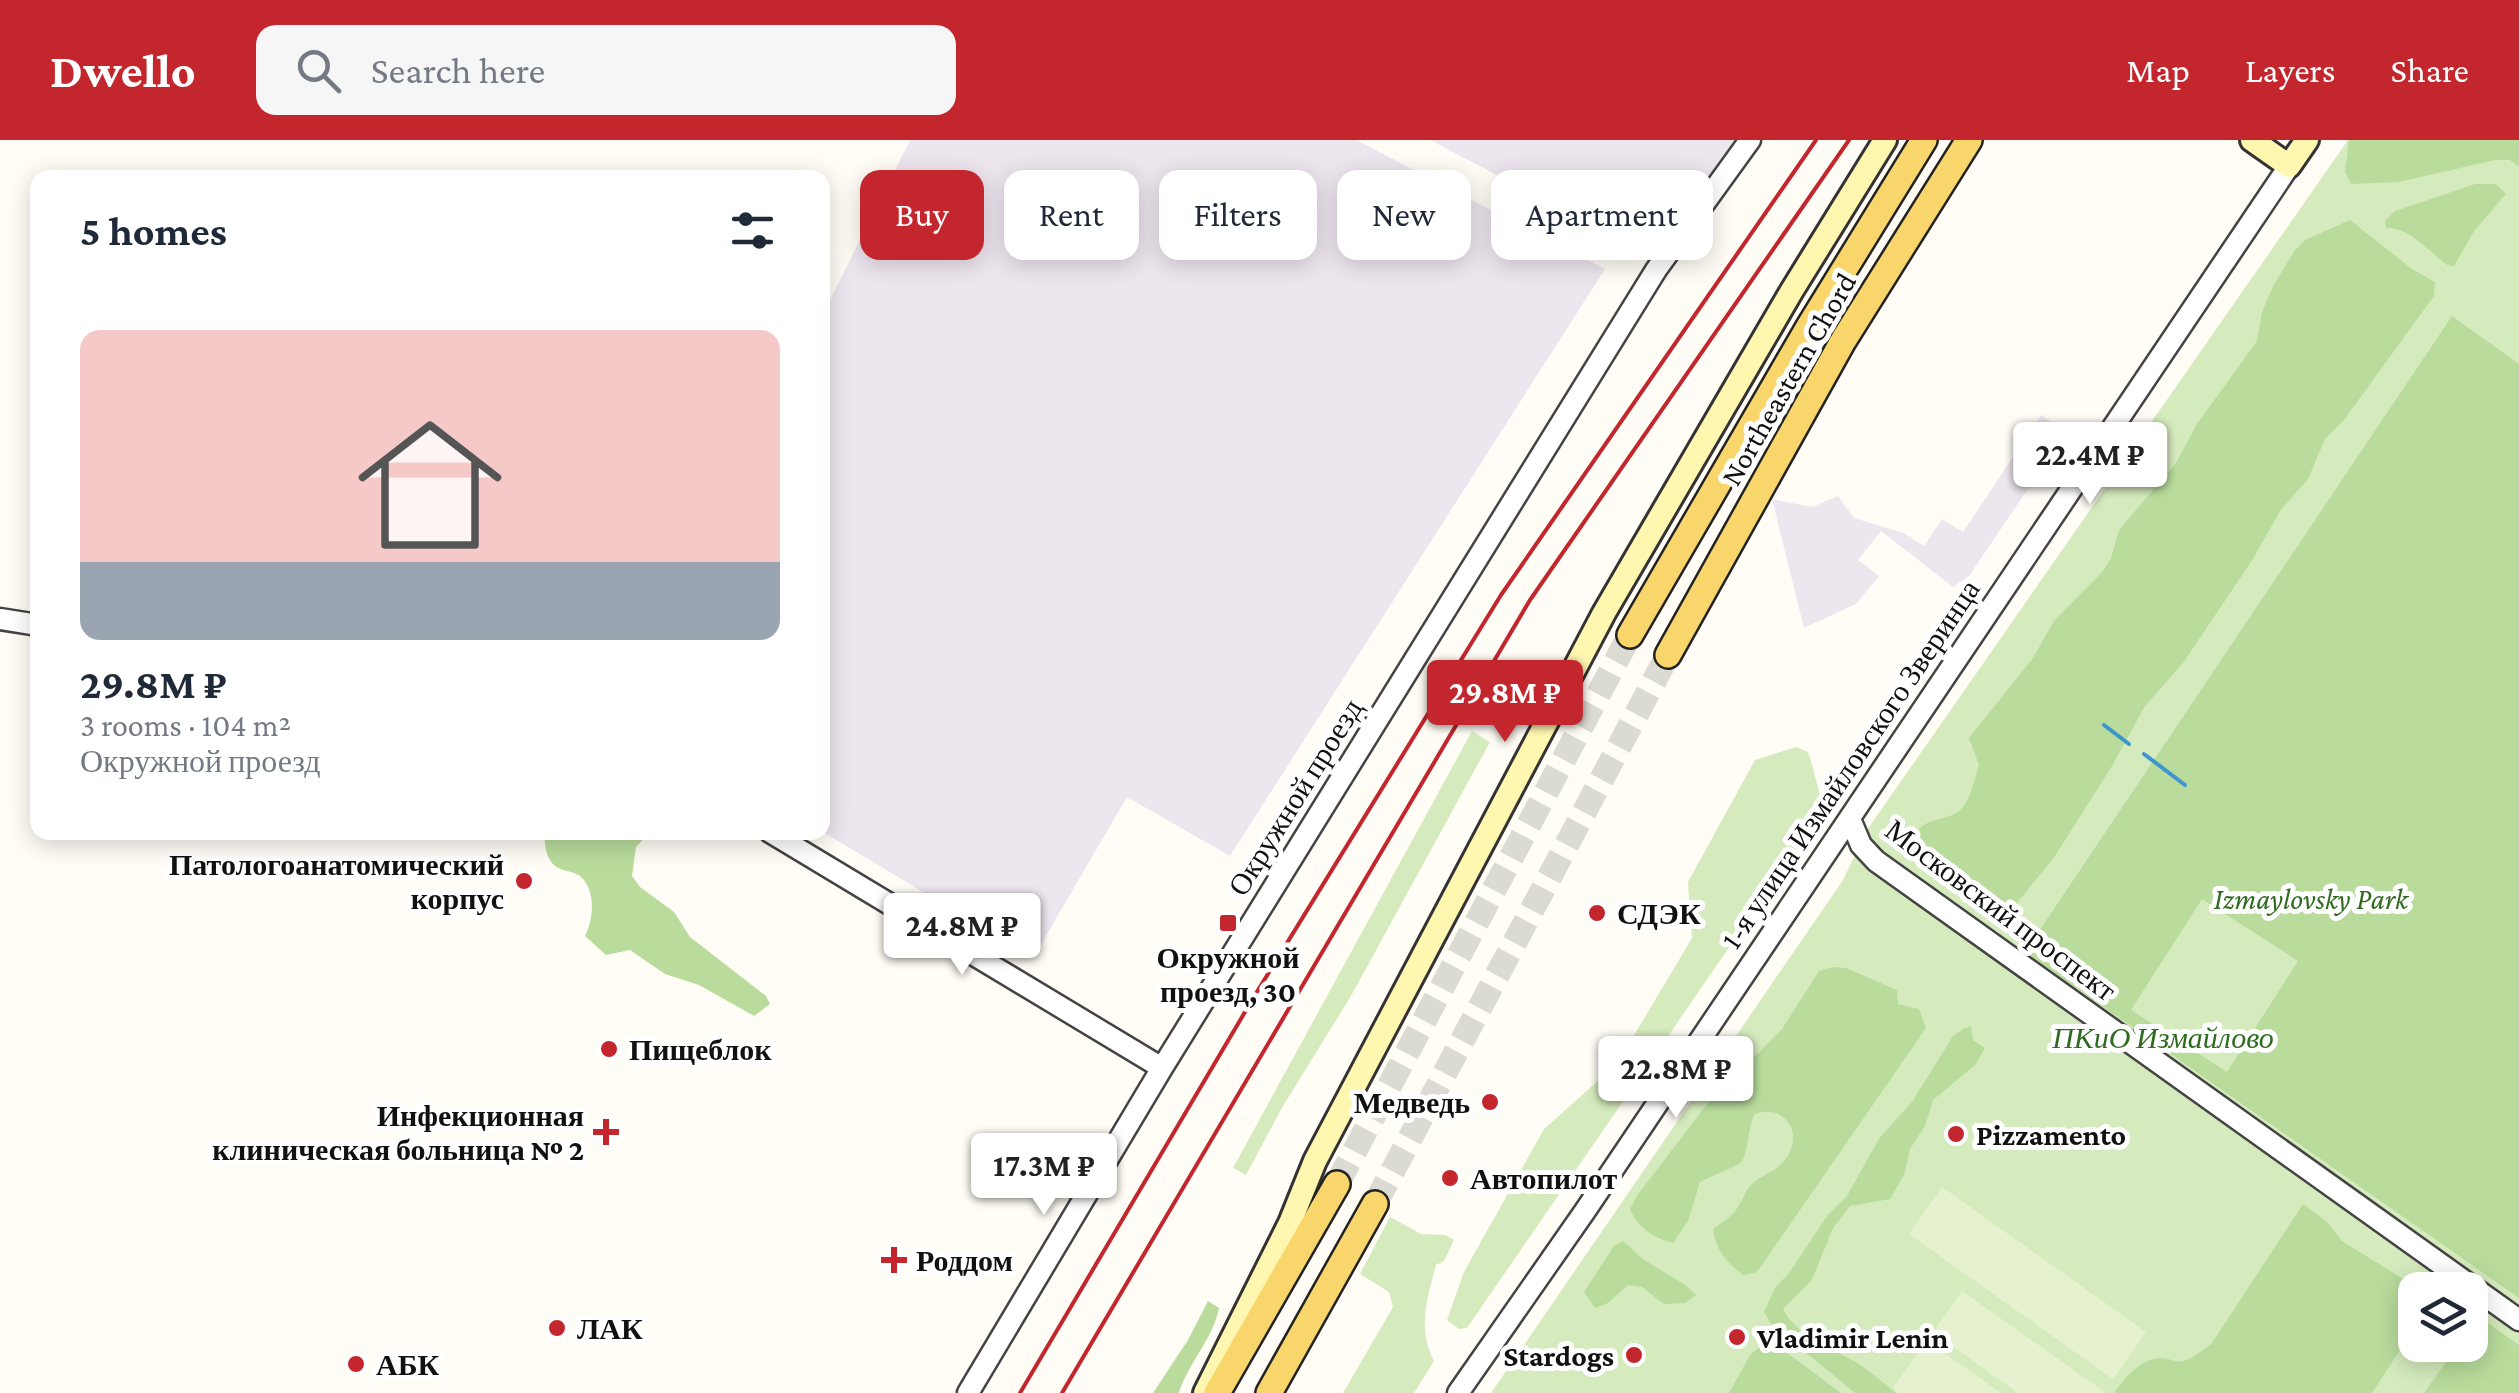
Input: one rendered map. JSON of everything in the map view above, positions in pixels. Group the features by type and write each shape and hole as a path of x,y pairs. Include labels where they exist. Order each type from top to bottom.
{"main road":[{"path":"1205,1393 1290,1223 1315,1161 1604,613 1791,292 1885,140"},
{"name":"Northeastern Chord","path":"1630,635 1810,325 1924,140"},
{"name":"Northeastern Chord","path":"1668,655 1843,341 1969,140"},
{"path":"2252,140 2289,166 2306,140"},
{"path":"1217,1393 1337,1184"},
{"path":"1269,1393 1375,1204"}],"street":[{"name":"Окружной проезд","path":"968,1393 1162,1068 1656,270 1750,140"},
{"name":"1-я улица Измайловского Зверинца","path":"1458,1393 1586,1211 2289,166"},
{"path":"0,618 30,624"},
{"name":"Московский проспект","path":"1850,819 1861,845 1876,861 2519,1320"},
{"path":"783,840 1162,1068"}],"shaded area":[{"path":"910,140 1356,140 1414,170 1337,170 1337,260 1471,260 1471,200 1491,210 1491,260 1588,260 1605,269 1230,856 1127,797 1033,958 830,836 830,300 860,240 860,260 984,260 984,170 895,170"},
{"path":"1430,140 1738,140 1713,175 1713,170 1491,172"},
{"path":"2041,415 2054,424 2055,449 1969,576 1953,587 1881,531 1858,560 1879,576 1856,604 1804,628 1772,499 1812,507 1838,496 1854,518 1904,533 1924,546 1942,519 1963,532"}],"green space":[{"name":"ПКиО Измайлово","path":"2348,140 2519,140 2519,1393 1491,1393 1843,880 1867,830"},
{"path":"2349,140 2519,140 2519,167 2510,160 2495,160 2399,182 2351,184 2345,172"},
{"path":"2475,184 2496,184 2506,194 2474,231 2454,266 2447,265 2410,235 2386,228 2385,221 2395,211"},
{"path":"2350,220 2412,269 2435,282 2434,296 2344,420 2325,439 2308,479 2280,511 2253,559 2183,663 2145,706 2055,856 2013,908 1999,906 1966,878 1929,856 1918,830 1964,806 1979,765 1969,738 2033,658 2054,621 2104,570 2119,530 2176,463 2197,424 2257,341 2262,312 2295,250 2305,240"},
{"name":"Izmaylovsky Park","path":"2452,316 2519,364 2519,1298 2488,1276 2488,1272 2482,1272 2025,952","holes":["2202,899 2298,961 2227,1072 2131,1010"]},
{"path":"1472,731 1490,742 1351,996 1246,1175 1233,1168"},
{"path":"1796,747 1808,752 1823,806 1821,814 1467,1328 1459,1329 1447,1320 1464,1272 1544,1129 1617,1064 1692,938 1688,882 1755,760"},
{"path":"545,840 642,840 636,847 632,876 640,887 674,912 690,937 766,996 770,1004 754,1016 699,985 665,974 630,950 606,955 585,936 592,913 589,888 580,876 552,863"},
{"path":"1846,968 1897,990 1898,1004 1919,1009 1926,1028 1757,1272 1743,1275 1732,1266 1720,1250 1713,1230 1734,1213 1753,1183 1788,1156 1793,1143 1792,1129 1777,1114 1755,1114 1740,1163 1700,1182 1688,1221 1673,1243 1647,1231 1630,1209 1636,1197 1704,1108 1782,1029 1819,971"},
{"path":"1971,1027 1973,1040 1985,1048 1975,1065 1933,1100 1925,1126 1910,1149 1904,1175 1890,1199 1850,1206 1833,1228 1812,1280 1783,1309 1806,1334 1859,1364 1896,1393 1855,1393 1771,1324 1764,1312 1775,1288 1827,1216 1847,1196 1880,1137 1912,1102 1953,1036"},
{"path":"1942,1187 2146,1332 2113,1379 1909,1234"},
{"path":"2303,1204 2327,1222 2342,1241 2398,1276 2398,1353 2372,1393 2114,1393 2145,1362 2159,1358 2183,1361 2212,1343"},
{"path":"1390,1217 1421,1234 1445,1235 1454,1240 1444,1261 1436,1265 1427,1302 1426,1337 1434,1361 1414,1393 1343,1393 1393,1307 1389,1292 1360,1274"},
{"path":"1623,1241 1696,1295 1685,1303 1664,1304 1642,1287 1628,1285 1608,1303 1595,1308 1584,1292 1614,1246"},
{"path":"1962,1291 2106,1393 2018,1393 1933,1332"},
{"path":"1208,1301 1219,1308 1216,1319 1179,1393 1153,1393 1188,1340"},
{"path":"2488,1323 2519,1345 2519,1393 2424,1393 2446,1362 2488,1362"},
{"path":"1767,1341 1841,1393 1729,1393 1750,1355"},
{"path":"1927,1341 2001,1393 1900,1393 1893,1388"}],"waterway":[{"path":"2104,725 2129,744"},
{"path":"2144,754 2185,785"}],"tunnel":[{"path":"1337,1184 1630,635"},
{"path":"1375,1204 1668,655"}],"railway":[{"path":"1020,1393 1255,995 1501,595 1816,140"},
{"path":"1062,1393 1530,600 1849,140"}],"place":[{"name":"Патологоанатомический корпус","path":"524,881"},
{"name":"СДЭК","path":"1597,913"},
{"name":"Окружной проезд, 30","path":"1228,923"},
{"name":"Пищеблок","path":"609,1049"},
{"name":"Медведь","path":"1490,1102"},
{"name":"Инфекционная клиническая больница № 2","path":"606,1132"},
{"name":"Pizzamento","path":"1956,1134"},
{"name":"Автопилот","path":"1450,1178"},
{"name":"Роддом","path":"894,1260"},
{"name":"ЛАК","path":"557,1328"},
{"name":"Vladimir Lenin","path":"1737,1337"},
{"name":"Stardogs","path":"1634,1355"},
{"name":"АБК","path":"356,1364"}]}
